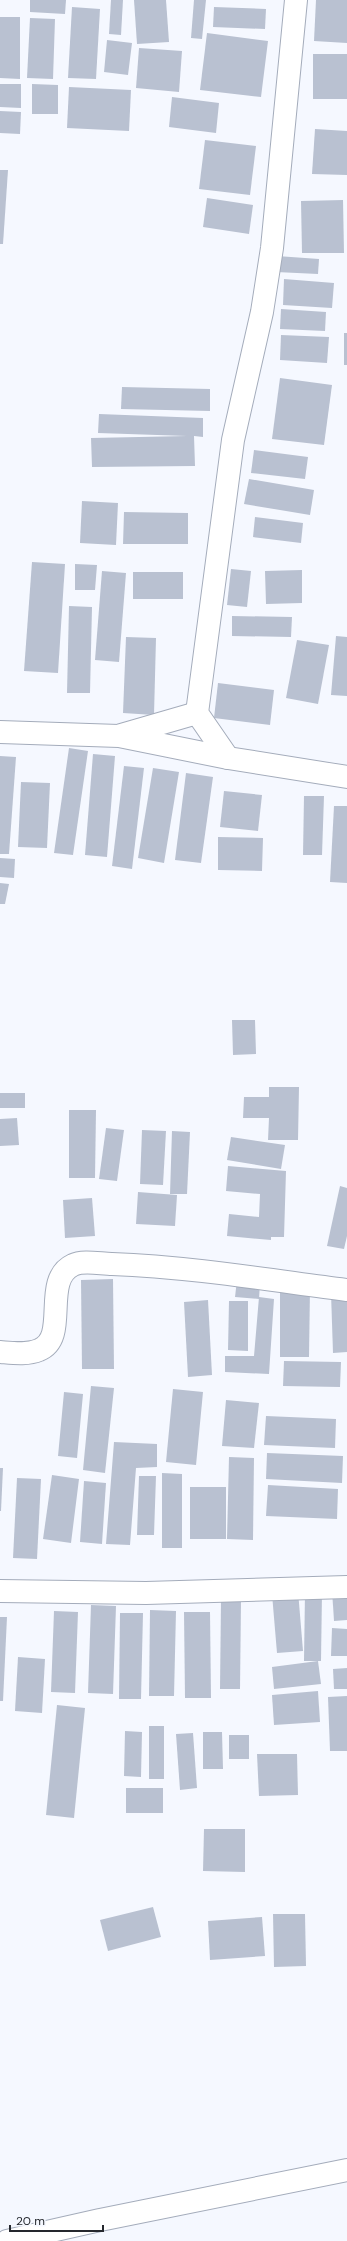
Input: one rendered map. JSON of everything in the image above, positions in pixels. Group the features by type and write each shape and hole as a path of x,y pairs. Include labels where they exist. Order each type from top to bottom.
{"street":[{"path":"228,758 197,713 233,440 262,312 272,248 296,0"},
{"path":"119,736 197,713"},
{"path":"0,732 119,736 228,758 347,777"},
{"path":"0,1352 23,1353 40,1350 49,1341 54,1329 57,1286 64,1271 74,1264 145,1265 347,1290"},
{"path":"0,1591 146,1593 347,1587"},
{"path":"7,2241 100,2220 347,2170"}],"building":[{"path":"30,0 66,0 65,14 30,12"},
{"path":"111,0 123,0 121,35 109,34"},
{"path":"134,0 166,0 169,42 137,44"},
{"path":"194,0 206,0 202,39 191,38"},
{"path":"316,0 347,0 347,43 314,41"},
{"path":"72,7 100,9 96,79 68,78"},
{"path":"214,7 266,9 265,29 213,27"},
{"path":"0,17 20,17 20,79 0,78"},
{"path":"30,18 55,19 53,79 27,78"},
{"path":"207,33 268,41 261,97 200,90"},
{"path":"107,40 132,43 128,75 104,72"},
{"path":"139,48 182,51 179,92 136,88"},
{"path":"313,54 347,54 347,99 313,99"},
{"path":"0,84 21,84 21,108 0,107"},
{"path":"32,84 58,85 58,114 32,114"},
{"path":"69,87 131,90 129,131 67,128"},
{"path":"172,97 219,103 216,133 169,127"},
{"path":"0,111 21,112 20,134 0,133"},
{"path":"315,129 347,131 347,175 312,174"},
{"path":"205,140 256,146 250,195 199,189"},
{"path":"0,170 8,170 3,244 0,244"},
{"path":"207,198 253,205 249,234 203,227"},
{"path":"343,200 344,253 302,253 301,201"},
{"path":"277,256 319,259 318,274 276,272"},
{"path":"284,279 334,283 332,308 283,305"},
{"path":"281,309 326,312 325,331 280,329"},
{"path":"344,333 347,333 347,365 344,365"},
{"path":"281,335 329,337 327,363 280,360"},
{"path":"280,378 332,385 324,445 272,439"},
{"path":"122,387 210,389 210,411 121,409"},
{"path":"99,414 203,418 203,437 194,436 195,466 92,467 91,438 187,436 98,433"},
{"path":"254,450 308,457 305,479 251,473"},
{"path":"249,479 314,490 310,515 244,504"},
{"path":"82,501 118,503 116,545 80,543"},
{"path":"124,512 188,513 188,544 123,544"},
{"path":"255,517 303,523 301,543 253,537"},
{"path":"32,562 65,564 58,673 24,671"},
{"path":"75,564 97,565 95,590 75,590"},
{"path":"231,569 251,571 247,607 227,605"},
{"path":"302,570 302,603 266,604 265,571"},
{"path":"102,571 126,573 119,662 95,660"},
{"path":"133,572 183,572 183,599 133,599"},
{"path":"69,606 92,607 90,693 67,693"},
{"path":"232,616 292,617 291,637 232,636"},
{"path":"336,636 347,637 347,696 331,695"},
{"path":"126,637 156,638 154,715 123,713"},
{"path":"297,640 329,645 318,704 286,698"},
{"path":"218,683 274,690 270,725 214,718"},
{"path":"69,748 88,751 73,855 54,853"},
{"path":"93,754 115,756 107,857 85,855"},
{"path":"0,756 16,757 9,854 0,854"},
{"path":"124,766 144,768 132,869 112,866"},
{"path":"153,768 179,772 164,863 138,858"},
{"path":"186,773 213,777 201,863 175,860"},
{"path":"21,782 50,783 47,848 18,847"},
{"path":"224,791 262,795 258,831 220,827"},
{"path":"304,796 324,796 322,855 303,855"},
{"path":"334,806 347,806 347,883 330,882"},
{"path":"218,837 263,838 262,871 218,870"},
{"path":"0,858 15,859 14,878 0,877"},
{"path":"0,883 9,884 5,904 0,904"},
{"path":"232,1020 255,1020 256,1054 233,1055"},
{"path":"269,1087 299,1087 298,1140 268,1140 269,1118 243,1118 244,1097 269,1097"},
{"path":"0,1093 25,1093 25,1108 0,1108"},
{"path":"69,1110 96,1110 95,1178 69,1178"},
{"path":"17,1118 19,1145 0,1146 0,1119"},
{"path":"106,1128 124,1130 117,1181 99,1179"},
{"path":"142,1130 166,1131 163,1185 140,1184"},
{"path":"172,1131 190,1132 187,1194 170,1194"},
{"path":"231,1137 285,1145 281,1169 227,1160"},
{"path":"228,1166 286,1171 284,1237 271,1237 271,1240 227,1236 229,1214 259,1217 260,1194 226,1191"},
{"path":"340,1186 347,1188 347,1236 344,1249 327,1246"},
{"path":"138,1192 177,1195 175,1226 136,1224"},
{"path":"92,1198 95,1236 65,1238 63,1200"},
{"path":"113,1279 114,1369 82,1369 81,1280"},
{"path":"237,1280 260,1282 259,1299 235,1297"},
{"path":"280,1288 310,1288 309,1357 280,1357"},
{"path":"347,1292 347,1352 333,1353 331,1293"},
{"path":"259,1297 274,1299 269,1374 225,1372 225,1356 254,1356"},
{"path":"208,1300 212,1375 188,1377 184,1302"},
{"path":"229,1301 248,1301 248,1351 228,1350"},
{"path":"284,1361 341,1362 340,1387 283,1386"},
{"path":"91,1386 114,1388 105,1473 83,1470"},
{"path":"173,1389 203,1392 196,1465 166,1462"},
{"path":"64,1392 83,1394 77,1458 58,1456"},
{"path":"226,1400 259,1403 254,1448 222,1446"},
{"path":"266,1416 336,1419 335,1448 264,1445"},
{"path":"114,1442 157,1444 157,1467 136,1468 130,1545 106,1544"},
{"path":"267,1453 343,1456 342,1483 266,1479"},
{"path":"229,1457 254,1458 253,1540 227,1539"},
{"path":"0,1468 3,1468 1,1511 0,1511"},
{"path":"162,1473 182,1474 182,1548 162,1548"},
{"path":"52,1475 79,1479 71,1543 43,1539"},
{"path":"139,1476 156,1476 154,1535 137,1535"},
{"path":"17,1478 41,1479 37,1559 13,1558"},
{"path":"84,1481 106,1483 102,1544 80,1542"},
{"path":"268,1485 338,1489 337,1519 266,1516"},
{"path":"190,1487 226,1487 226,1539 190,1539"},
{"path":"347,1589 347,1620 334,1621 332,1590"},
{"path":"298,1591 303,1651 277,1653 272,1594"},
{"path":"305,1592 322,1592 321,1661 304,1661"},
{"path":"221,1600 241,1600 240,1689 220,1689"},
{"path":"91,1605 116,1606 113,1694 88,1693"},
{"path":"150,1610 176,1611 174,1696 149,1696"},
{"path":"54,1611 78,1612 75,1693 51,1692"},
{"path":"184,1612 210,1612 211,1698 185,1698"},
{"path":"120,1613 143,1613 141,1699 119,1699"},
{"path":"0,1617 7,1617 3,1701 0,1701"},
{"path":"332,1628 347,1629 347,1656 331,1656"},
{"path":"18,1657 45,1659 42,1713 15,1711"},
{"path":"318,1661 321,1684 274,1689 272,1667"},
{"path":"347,1668 347,1689 334,1689 333,1669"},
{"path":"318,1691 320,1722 274,1725 272,1695"},
{"path":"347,1696 347,1751 330,1751 328,1697"},
{"path":"57,1705 85,1708 74,1818 46,1815"},
{"path":"149,1726 164,1726 164,1779 149,1779"},
{"path":"125,1731 142,1732 141,1777 124,1776"},
{"path":"203,1732 222,1732 223,1769 203,1769"},
{"path":"193,1733 197,1788 180,1790 176,1734"},
{"path":"229,1735 249,1735 249,1759 229,1759"},
{"path":"257,1754 297,1754 298,1795 259,1796"},
{"path":"126,1788 163,1788 163,1813 126,1813"},
{"path":"204,1829 245,1829 245,1872 203,1871"},
{"path":"153,1907 161,1937 108,1951 100,1920"},
{"path":"273,1914 305,1914 306,1966 274,1967"},
{"path":"262,1917 265,1956 210,1960 208,1921"}]}
